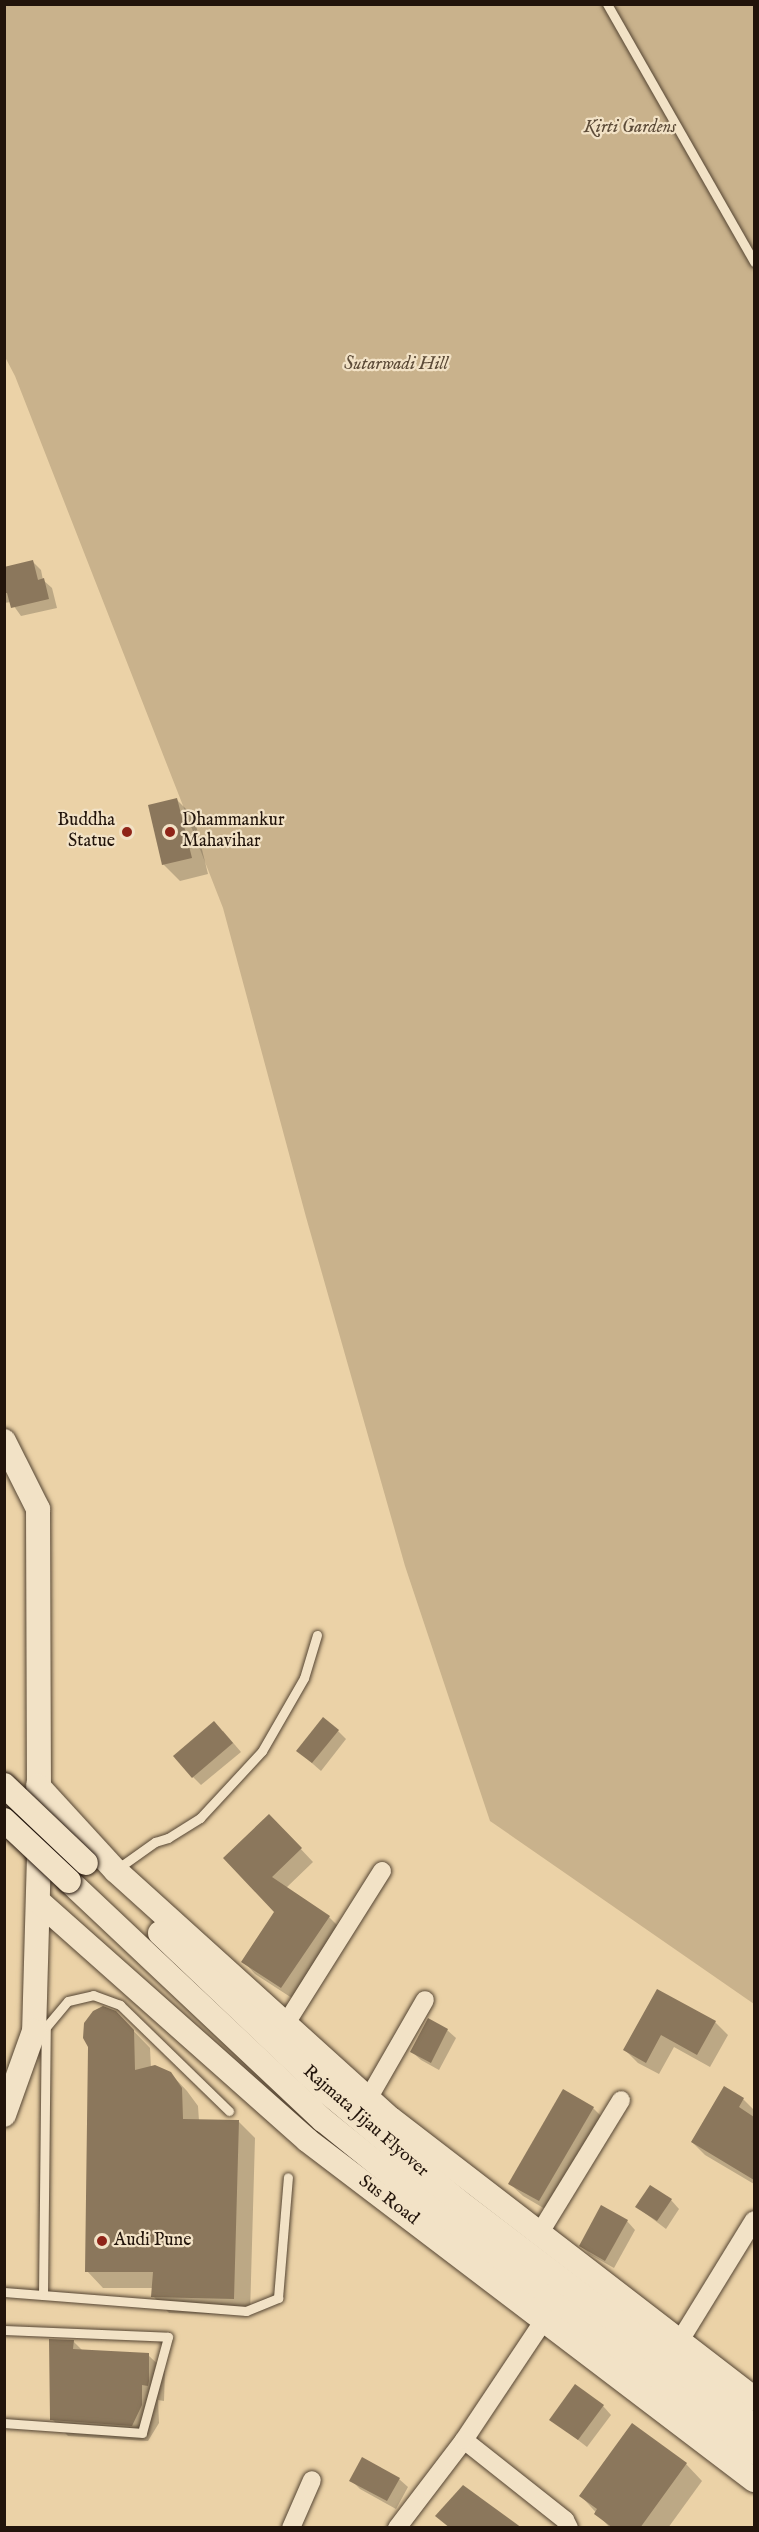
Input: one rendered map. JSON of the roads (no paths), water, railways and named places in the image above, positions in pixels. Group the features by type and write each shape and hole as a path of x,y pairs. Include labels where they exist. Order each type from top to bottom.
{"street":[{"path":"4,1441 38,1509 38,1901 34,2031 4,2115"},
{"name":"Rajmata Jijau Flyover","path":"4,1785 327,2092 456,2200 754,2426"},
{"path":"38,1786 115,1870 368,2099 754,2399"},
{"name":"Rajmata Jijau Flyover","path":"4,1820 323,2120 432,2208 754,2452"},
{"path":"285,2025 382,1871"},
{"name":"Sus Road","path":"38,1901 298,2133 754,2480"},
{"path":"368,2099 425,2000"},
{"path":"539,2234 621,2100"},
{"path":"679,2342 754,2220"},
{"path":"397,2528 464,2440 544,2320"},
{"path":"464,2440 565,2520 568,2528"},
{"path":"291,2528 312,2480"}],"lane":[{"path":"608,4 754,262"},
{"path":"115,1870 155,1842 168,1838 200,1818 262,1751 304,1678 317,1635"},
{"path":"44,2295 46,2027 68,2001 93,1995 120,2005 229,2111"},
{"path":"4,2292 246,2311 278,2298 288,2177"},
{"path":"4,2330 168,2337 142,2433 4,2423"}],"place":[{"name":"Buddha Statue","path":"127,832"},
{"name":"Dhammankur Mahavihar","path":"170,832"},
{"name":"Audi Pune","path":"102,2241"}],"park label":[{"name":"Kirti Gardens","path":"630,128"},
{"name":"Sutarwadi Hill","path":"396,365"}]}
